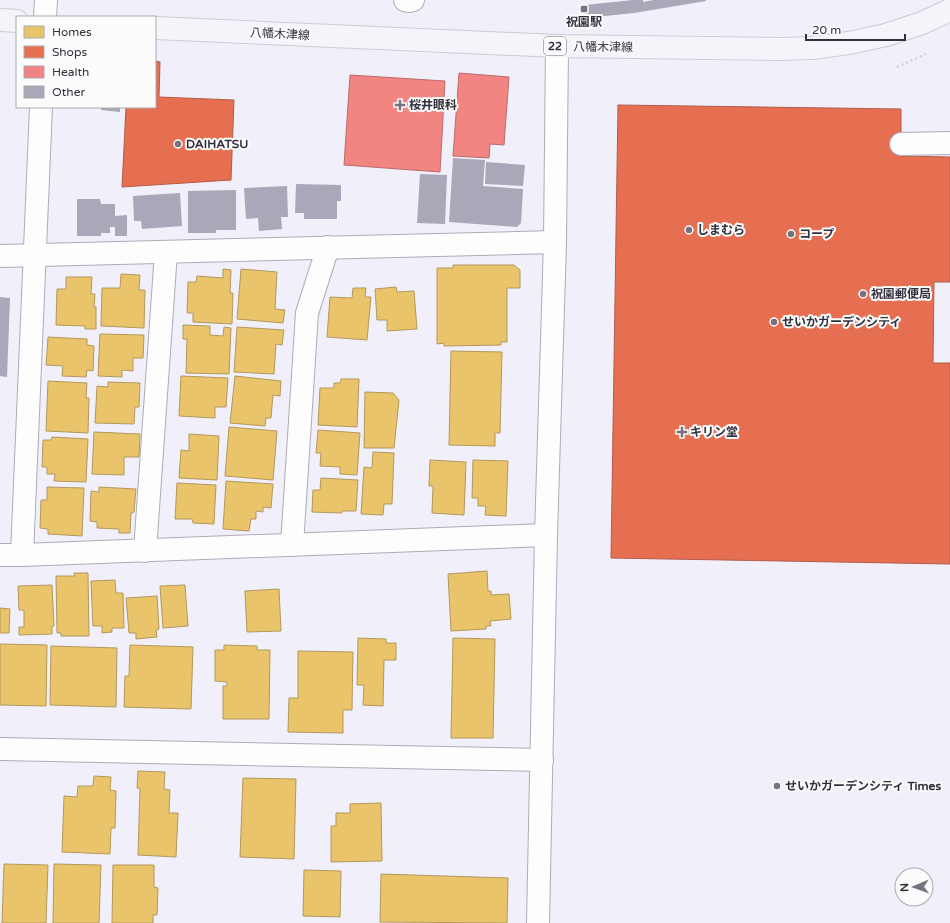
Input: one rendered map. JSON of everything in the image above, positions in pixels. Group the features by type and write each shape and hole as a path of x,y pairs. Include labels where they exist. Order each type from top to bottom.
{"main road":[{"name":"八幡木津線","path":"156,28 557,46 772,49 812,48 849,43 922,23 950,10"},
{"path":"0,20 16,21"}],"street":[{"path":"45,16 46,0"},
{"path":"405,0 413,0"},
{"path":"538,923 546,535 555,242 557,46"},
{"path":"22,555 41,108"},
{"path":"901,144 950,143"},
{"path":"0,256 555,242"},
{"path":"292,546 307,313 328,247"},
{"path":"145,551 166,252"},
{"path":"0,555 292,546 546,535"},
{"path":"0,749 542,760"}],"path":[{"path":"897,67 930,52"}],"building: Homes":[{"path":"453,265 514,265 520,270 520,288 507,288 507,342 501,342 501,345 444,346 444,343 437,344 437,268 453,268"},
{"path":"223,269 231,270 230,293 233,293 232,324 193,322 193,313 187,313 188,282 196,282 197,276 223,278"},
{"path":"241,269 277,272 275,309 285,310 283,323 237,319"},
{"path":"121,274 140,275 139,290 145,290 144,328 101,326 102,288 120,288"},
{"path":"66,277 92,277 91,294 95,294 94,307 96,307 96,329 85,329 85,326 56,325 57,289 66,289"},
{"path":"396,287 397,292 414,291 417,329 387,331 387,320 377,320 375,289"},
{"path":"353,288 366,288 365,297 371,297 367,340 327,337 330,297 352,298"},
{"path":"183,325 210,326 210,335 223,336 224,327 231,328 229,374 186,373 187,339 183,339"},
{"path":"237,327 284,330 282,345 276,344 274,374 234,372"},
{"path":"100,334 144,335 143,358 133,358 133,371 122,370 122,377 98,376"},
{"path":"48,337 87,339 87,345 94,346 93,371 87,370 86,377 62,376 63,366 46,365"},
{"path":"451,351 502,352 500,433 495,433 495,446 449,445"},
{"path":"181,376 228,378 226,407 215,407 215,418 179,416"},
{"path":"235,376 281,381 280,396 273,395 271,418 266,418 265,426 230,423"},
{"path":"341,379 359,379 357,427 318,425 320,388 334,388 334,383 340,383"},
{"path":"48,381 87,383 86,398 89,398 88,433 46,431"},
{"path":"108,382 140,383 139,407 135,407 134,424 95,423 97,386 108,387"},
{"path":"365,392 393,393 399,400 394,448 364,448"},
{"path":"229,427 277,431 273,480 225,476"},
{"path":"318,430 360,433 357,475 340,474 340,467 320,466 321,453 316,453"},
{"path":"94,432 140,434 139,457 124,457 124,475 92,474"},
{"path":"189,434 219,436 217,480 179,478 181,450 189,451"},
{"path":"52,437 88,439 86,482 54,481 55,474 47,474 47,467 42,467 43,440 51,440"},
{"path":"373,452 394,453 392,504 384,504 383,515 361,514 364,467 372,468"},
{"path":"430,460 466,462 464,515 432,513 433,486 429,486"},
{"path":"473,460 508,461 506,516 485,515 486,506 478,506 478,498 472,498"},
{"path":"321,478 358,480 356,511 342,511 342,513 312,512 313,490 320,490"},
{"path":"226,481 273,484 271,508 263,507 263,512 256,511 256,519 251,519 249,531 223,529"},
{"path":"177,483 216,485 214,524 193,523 192,519 175,519"},
{"path":"47,487 84,488 82,536 48,534 48,529 40,528 41,500 47,500"},
{"path":"99,487 136,489 134,512 131,513 130,533 119,533 119,529 97,528 97,522 90,521 91,491 99,492"},
{"path":"487,571 488,591 491,591 491,595 509,594 511,619 490,621 491,626 486,626 486,629 451,631 448,574"},
{"path":"74,573 88,573 89,636 61,636 61,633 57,633 56,576 75,576"},
{"path":"115,580 116,593 123,593 124,628 112,628 112,632 102,633 102,626 93,626 91,581"},
{"path":"52,585 54,626 52,626 52,634 19,635 19,627 24,627 24,610 19,610 18,586"},
{"path":"185,585 188,626 163,628 160,586"},
{"path":"279,589 281,631 247,632 245,591"},
{"path":"157,596 159,629 156,630 157,637 136,639 136,633 129,633 126,598"},
{"path":"0,608 10,609 9,633 0,633"},
{"path":"358,638 386,639 386,643 396,643 396,660 384,660 383,706 363,705 364,685 357,685"},
{"path":"453,638 495,639 493,738 451,738"},
{"path":"0,644 47,645 46,706 0,705"},
{"path":"130,645 193,647 191,709 124,707 125,676 129,676"},
{"path":"224,645 257,646 257,650 270,650 269,719 223,719 223,686 227,686 227,682 215,681 215,650 224,650"},
{"path":"51,646 117,648 116,707 50,705"},
{"path":"298,651 353,652 352,710 343,710 343,733 288,732 289,698 298,698"},
{"path":"138,771 165,772 164,789 170,790 169,813 178,813 176,857 138,855 140,788 137,788"},
{"path":"94,776 111,777 110,790 116,791 115,828 111,828 110,854 62,852 64,796 77,797 78,786 93,786"},
{"path":"243,778 296,779 294,859 240,857"},
{"path":"381,803 382,861 331,862 331,826 336,826 336,813 350,813 350,804"},
{"path":"4,864 48,865 46,923 2,923"},
{"path":"54,864 101,865 99,923 53,923"},
{"path":"113,865 154,865 154,887 158,888 157,915 153,915 153,923 112,923"},
{"path":"304,870 341,871 340,917 303,916"},
{"path":"381,874 508,878 507,923 380,922"}],"building: Shops":[{"name":"DAIHATSU","path":"156,61 160,62 159,97 234,100 231,180 122,187 126,108 156,108"},
{"name":"せいかガーデンシティ","path":"618,105 901,109 901,156 950,157 950,282 934,282 933,363 950,363 950,564 611,558"}],"building: Health":[{"path":"459,73 509,77 504,145 490,144 489,158 453,156"},
{"path":"350,75 445,81 440,172 344,165"}],"building: Other":[{"path":"643,0 643,2 654,0 706,1 634,13 586,18 585,5"},
{"path":"101,108 120,108 120,112 101,110"},
{"path":"453,158 485,160 483,186 523,189 521,223 517,227 449,222"},
{"path":"486,162 525,165 523,186 485,184"},
{"path":"420,174 447,175 445,224 417,223"},
{"path":"296,184 341,185 341,201 337,201 337,219 304,219 304,213 295,213"},
{"path":"287,186 288,217 281,217 282,229 259,231 258,218 246,219 244,188"},
{"path":"236,190 236,230 216,230 216,233 188,233 188,191"},
{"path":"180,193 182,226 142,229 141,221 134,221 133,196"},
{"path":"77,199 100,199 101,204 115,204 115,216 127,215 127,236 115,236 115,227 110,227 110,233 101,233 101,236 77,236"},
{"path":"0,297 10,298 7,377 0,376"}],"place":[{"name":"祝園駅","path":"584,9"},
{"name":"桜井眼科","path":"400,105"},
{"name":"DAIHATSU","path":"178,144"},
{"name":"しまむら","path":"689,230"},
{"name":"コープ","path":"791,234"},
{"name":"祝園郵便局","path":"863,294"},
{"name":"せいかガーデンシティ","path":"774,322"},
{"name":"キリン堂","path":"682,432"},
{"name":"せいかガーデンシティ Times","path":"777,786"}]}
